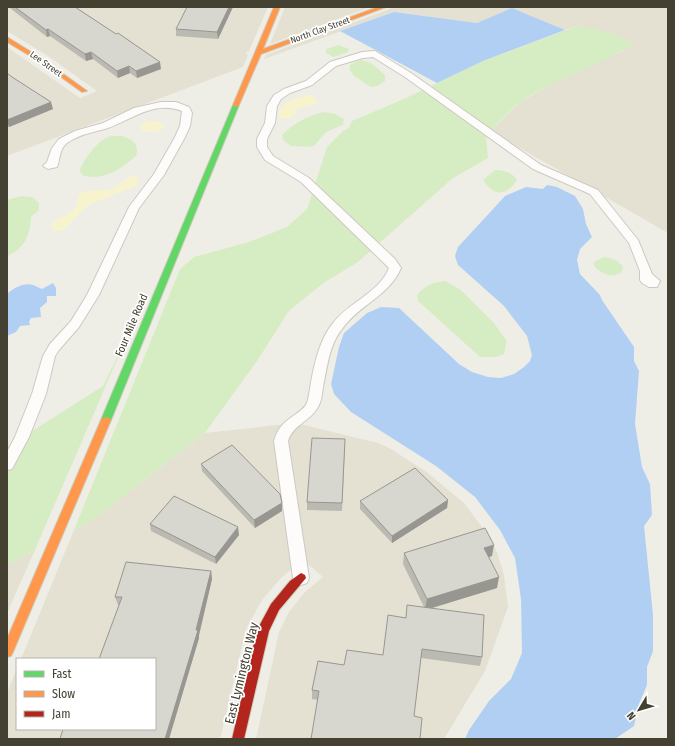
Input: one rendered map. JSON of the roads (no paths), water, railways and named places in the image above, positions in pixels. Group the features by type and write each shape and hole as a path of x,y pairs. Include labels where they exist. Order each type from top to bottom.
{"main road":[{"name":"Four Mile Road","path":"7,652 76,492 277,7"},
{"name":"North Clay Street","path":"257,53 383,7"},
{"name":"Lee Street","path":"7,39 39,59 84,91"},
{"name":"East Lymington Way","path":"238,739 263,630 275,607 294,584 302,578"}],"lane":[{"path":"302,578 281,441 282,432 309,411 313,404 324,352 338,325 345,317 371,297 394,274 395,268 391,262 305,180 269,158 262,146 262,139 270,123 272,106 277,97 287,91 309,83 333,64 352,57 375,54 421,83 537,167 594,192 634,242 647,276"},
{"path":"7,465 22,437 39,394 49,356 54,347 75,324 93,295 134,207 159,175 179,139 185,126 188,113 181,106 176,105 161,105 137,110 106,125 67,138 57,148 52,163"}],"water":[{"path":"512,8 565,30 483,61 437,83 340,31 394,12 477,23"},
{"path":"547,185 557,187 575,196 583,209 586,224 592,237 580,249 577,260 580,274 600,295 634,347 634,361 639,371 635,424 642,467 650,484 652,515 644,526 653,615 653,651 647,667 647,685 639,704 634,726 615,739 465,739 469,730 489,701 511,679 522,653 521,599 515,558 500,530 475,497 436,466 351,412 334,394 331,384 339,347 344,333 367,313 381,307 399,308 459,364 472,372 488,377 501,378 514,374 524,367 530,361 532,355 527,336 504,306 458,265 455,256 458,247 505,196 526,187 543,189"},
{"path":"53,283 56,288 56,296 47,296 47,302 40,308 41,317 31,318 29,322 30,325 20,326 16,332 7,336 7,294 12,290 26,284 34,285 42,289"}]}
